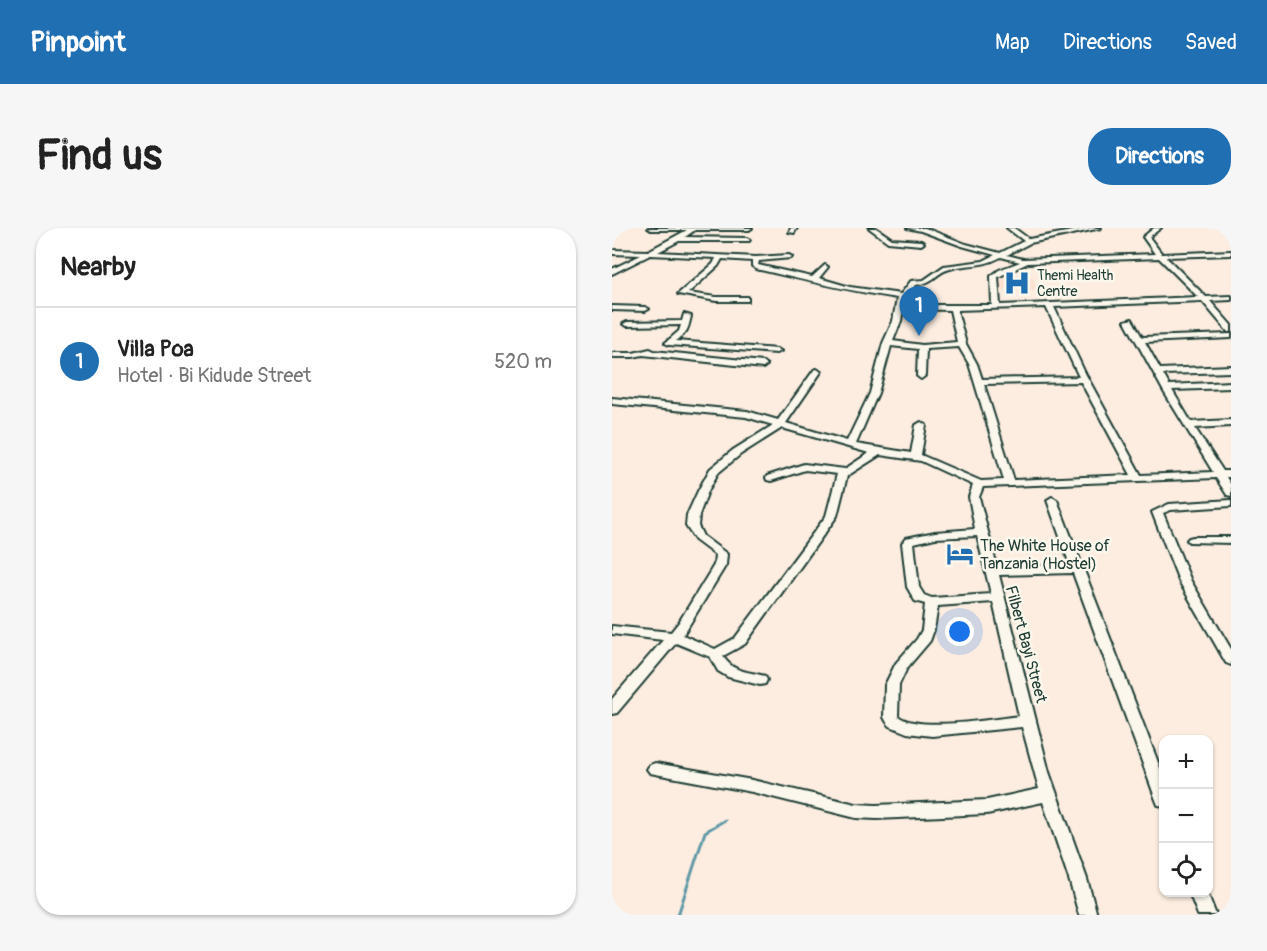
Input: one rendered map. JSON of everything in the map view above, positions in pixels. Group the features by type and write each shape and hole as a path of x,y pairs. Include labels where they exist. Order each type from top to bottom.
{"street":[{"path":"651,228 749,228"},
{"path":"612,272 678,239 694,228"},
{"path":"872,228 890,241 921,243"},
{"path":"910,228 920,228 964,245 1026,261 1231,253"},
{"path":"1010,228 1028,241"},
{"path":"899,303 914,283 926,282 942,269 982,264 1028,241 1098,228"},
{"path":"1158,228 1146,238 1161,257 1204,299 1231,330"},
{"path":"1070,234 1076,241"},
{"path":"678,239 747,240"},
{"path":"682,254 691,240"},
{"path":"612,252 756,259 789,257"},
{"path":"720,257 716,265 682,294 720,300 745,299"},
{"path":"756,259 756,267 849,289 898,295 897,321 887,343 873,393 850,446"},
{"path":"996,307 994,276 1026,261"},
{"path":"814,279 825,267"},
{"path":"899,303 953,308 1231,298"},
{"path":"1049,305 1084,379 1105,413 1137,477"},
{"path":"612,308 645,309"},
{"path":"953,308 962,344 978,382 1010,483"},
{"path":"627,324 686,320 681,334 669,343 644,353"},
{"path":"1129,321 1166,388 1225,474 1231,493"},
{"path":"1139,339 1231,336"},
{"path":"669,343 777,351"},
{"path":"887,343 922,347 962,344"},
{"path":"921,376 922,347"},
{"path":"612,355 644,353 763,365"},
{"path":"1157,372 1231,369"},
{"path":"612,709 675,637 697,605 722,561 721,554 699,538 692,526 693,515 706,483 714,471 736,452 780,425 817,372"},
{"path":"978,382 1084,379"},
{"path":"1166,388 1231,385"},
{"path":"612,401 672,408 728,410 747,414 876,453 916,456 944,466 980,484 1225,474"},
{"path":"1190,425 1231,423"},
{"path":"916,456 921,425"},
{"path":"771,478 804,467 846,472 856,468 876,453"},
{"path":"612,630 675,637 715,654 730,648 740,641 831,516 839,482 846,472"},
{"name":"Filbert Bayi Street","path":"980,484 974,497 997,598 1048,794 1080,883 1088,915"},
{"path":"1052,500 1160,789"},
{"path":"1230,657 1185,581 1157,512 1169,507 1231,503"},
{"path":"982,532 910,540 908,543 913,586 919,598 932,602 997,598"},
{"path":"1193,540 1231,540"},
{"path":"992,571 1077,569"},
{"path":"932,602 928,630 923,641 901,666 891,685 891,717 895,722 912,729 932,730 1030,721"},
{"path":"715,654 719,664 728,673 760,680"},
{"path":"655,769 752,786 856,811 987,807 1048,794"},
{"path":"1200,897 1207,915"}],"shaded area":[{"name":"Themi Health Centre","path":"997,276 1033,276 1037,290 1000,290"}],"waterway":[{"path":"678,915 705,832 725,820"}],"place":[{"name":"Themi Health Centre","path":"1017,283"},
{"name":"Villa Poa","path":"919,336"},
{"name":"The White House of Tanzania (Hostel)","path":"960,554"}]}
